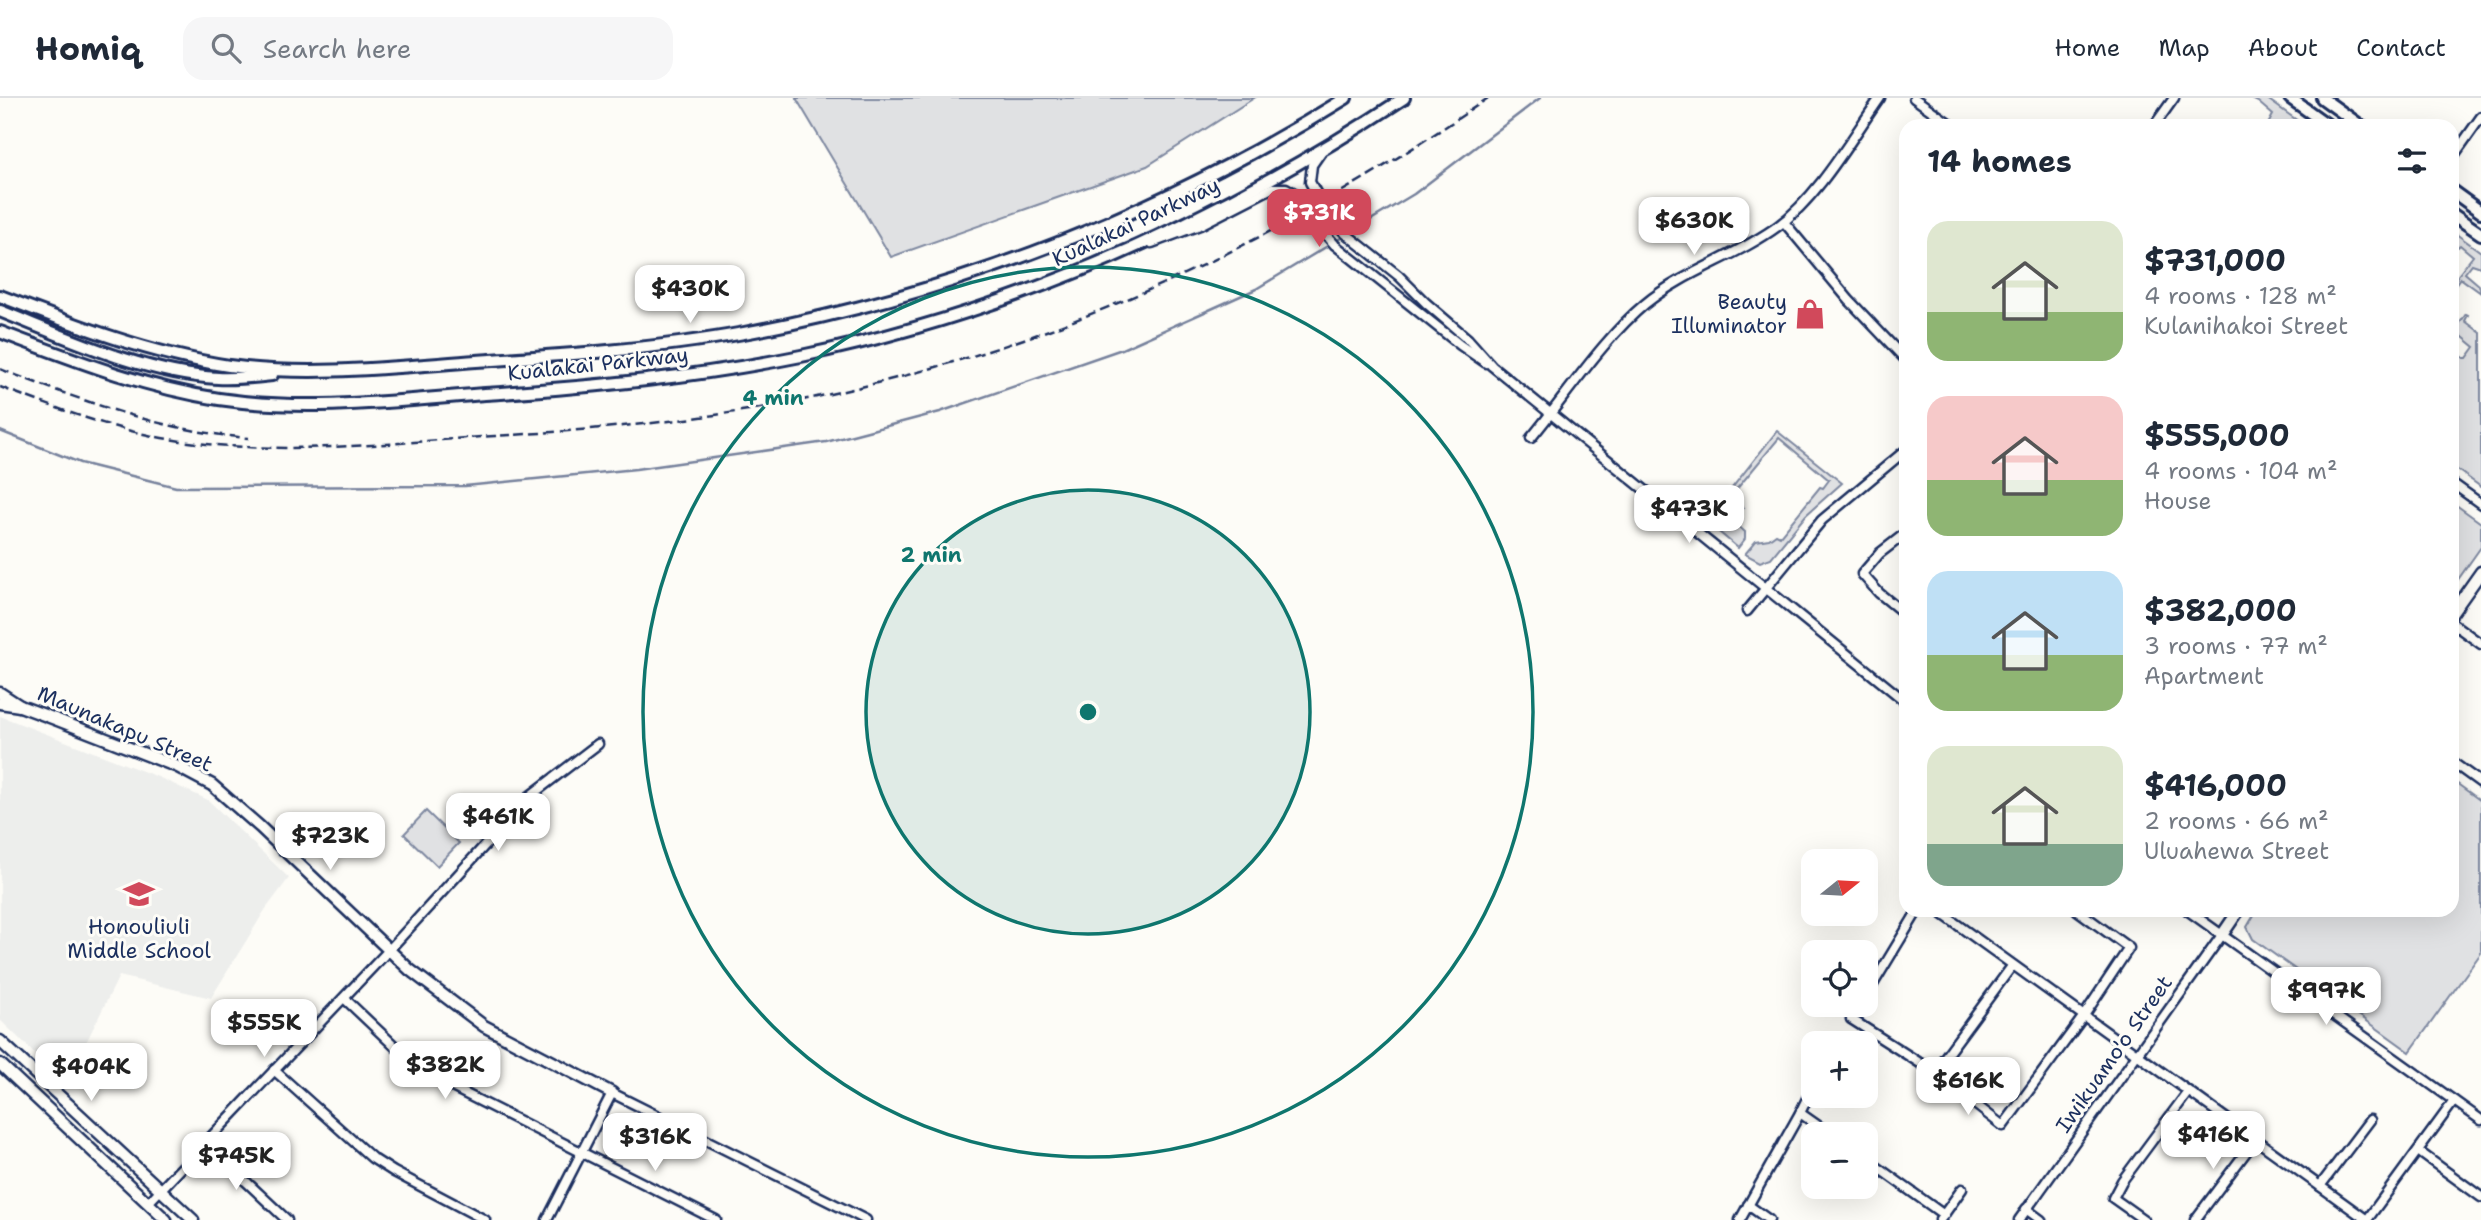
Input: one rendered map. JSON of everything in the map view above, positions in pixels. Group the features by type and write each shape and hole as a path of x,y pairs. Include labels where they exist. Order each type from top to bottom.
{"main road":[{"name":"Kualakai Parkway","path":"0,296 91,330 177,356 232,366 309,371 622,350 744,333 860,307 988,269 1113,221 1222,170 1346,98"},
{"name":"Kualakai Parkway","path":"0,332 87,366 129,379 224,400 325,405 656,380 803,355 882,337 1052,282 1215,209 1331,145 1404,98"},
{"path":"2290,98 2319,119"},
{"path":"2322,98 2351,119"},
{"path":"2459,196 2481,212"},
{"path":"2459,219 2481,234"},
{"path":"0,311 114,354 148,365 192,374 233,378 309,371"}],"street":[{"path":"1531,438 1618,330 1646,303 1670,287 1748,246 1784,222 1813,192 1881,98"},
{"path":"1914,98 1942,119"},
{"path":"2159,119 2174,98"},
{"path":"2459,148 2481,117"},
{"path":"1331,145 1317,156 1311,169 1310,182 1317,197 1340,227 1468,339 1492,366"},
{"path":"1119,254 1194,228 1272,188 1293,191 1330,239 1363,267 1460,345 1492,366 1899,696"},
{"path":"1784,222 1849,300 1899,353"},
{"path":"1747,611 1822,520 1899,456"},
{"path":"2459,489 2481,504"},
{"path":"1899,538 1880,553 1861,574 1899,609"},
{"path":"2459,603 2481,572"},
{"path":"2459,628 2481,644"},
{"name":"Maunakapu Street","path":"0,693 20,706 178,767 212,785 261,827 410,970 484,1026 612,1093"},
{"name":"Maunakapu Street","path":"0,703 20,706"},
{"path":"148,1203 344,998 530,796 598,744"},
{"path":"2459,767 2481,783"},
{"path":"1878,976 1914,917"},
{"path":"1946,917 2367,1220 2454,1101"},
{"path":"1852,1017 1851,1019 1934,1072 2003,1126 2083,1017 2129,948 2087,917"},
{"path":"2197,917 2481,1120"},
{"name":"Iwikuamo'o Street","path":"2019,1220 2234,917"},
{"path":"1934,1072 2011,966"},
{"path":"344,998 403,1054 438,1080 716,1220"},
{"path":"0,1041 193,1220"},
{"path":"0,1064 166,1220"},
{"path":"274,1070 372,1158 485,1220"},
{"path":"2144,1220 2113,1198 2122,1181 2188,1092"},
{"path":"547,1220 612,1093 866,1220"},
{"path":"1740,1220 1802,1108"},
{"path":"1800,1113 1813,1122"},
{"path":"2320,1186 2370,1120"},
{"path":"2196,1220 2255,1140"},
{"path":"204,1142 287,1220"},
{"path":"2418,1151 2481,1198"},
{"path":"1878,1168 1942,1217 1962,1189"},
{"path":"1748,1205 1769,1220"},
{"path":"2026,1209 2041,1220"}],"shaded area":[{"path":"796,98 1254,98 1147,166 891,257"},
{"path":"2250,98 2266,98 2295,119 2271,119 2273,115"},
{"path":"2459,236 2481,252 2481,267 2472,264 2465,273 2479,285 2481,293 2459,279 2459,274 2473,256 2460,245"},
{"path":"2466,314 2468,315 2465,321 2481,333 2481,487 2459,471 2459,354 2467,358 2475,347 2459,334 2459,324"},
{"path":"1777,431 1842,483 1806,515 1771,558 1760,562 1745,554 1756,541 1769,539 1776,534 1780,536 1820,487 1823,488 1829,480 1779,438 1731,496 1744,508 1736,511 1725,504 1720,510 1745,532 1745,539 1738,548 1706,521"},
{"path":"2459,507 2481,523 2481,547 2459,578"},
{"name":"Honouliuli Middle School","path":"0,716 158,777 208,800 289,878 265,910 211,998 119,976 66,1083 0,1020"},
{"path":"2459,785 2481,801 2481,953 2410,1052 2253,939 2247,927 2253,917 2459,917"},
{"path":"426,811 459,843 437,866 404,834"}],"waterway":[{"path":"0,431 80,463 176,487 465,486 636,469 826,442 940,412 1122,349 1256,289 1414,194 1540,98"}],"railway":[{"path":"0,387 134,432 181,441 260,448 377,445 566,431 672,421 777,405 874,384 968,357 1060,326 1149,290 1236,249 1322,203 1405,153 1488,98"},
{"path":"0,369 91,403 153,421 184,429 249,438"}],"place":[{"name":"Beauty Illuminator","path":"1810,314"},
{"name":"Honouliuli Middle School","path":"139,894"}]}
